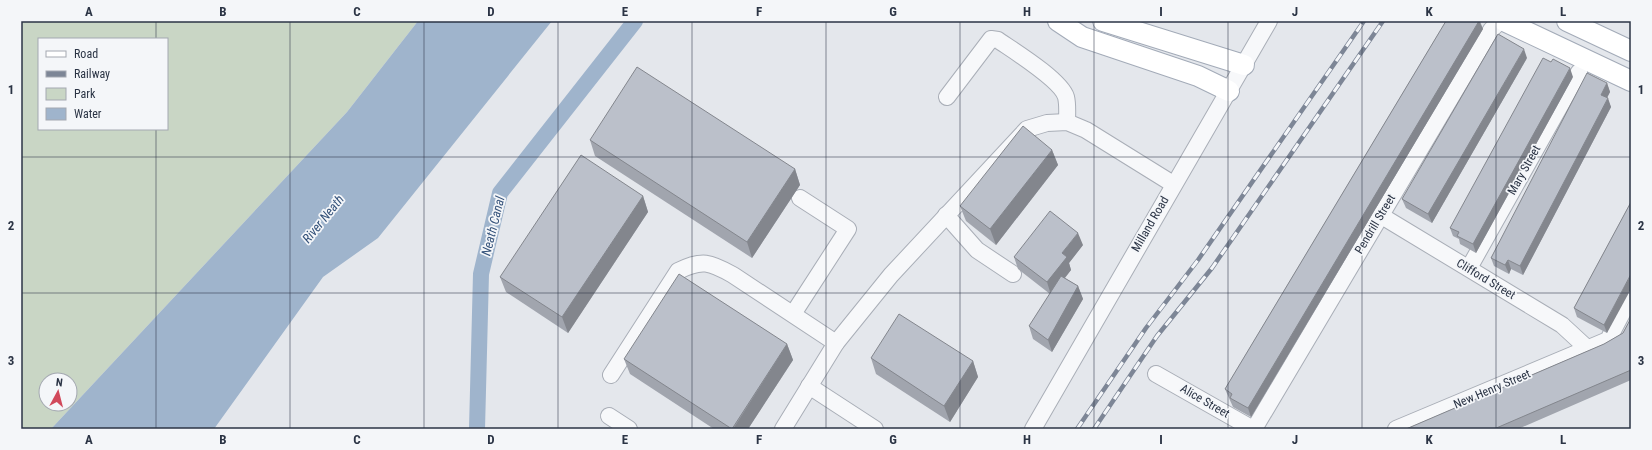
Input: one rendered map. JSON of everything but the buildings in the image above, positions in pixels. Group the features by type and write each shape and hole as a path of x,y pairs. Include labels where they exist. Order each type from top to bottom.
{"main road":[{"path":"1058,21 1082,38 1198,76 1229,91"},
{"path":"1103,21 1244,65"},
{"path":"1504,21 1631,81"},
{"path":"1567,21 1631,51"}],"street":[{"name":"Milland Road","path":"1033,429 1268,21"},
{"name":"Pendrill Street","path":"1254,429 1491,30 1500,21"},
{"path":"947,97 991,39 998,40 1049,76 1061,88 1066,97 1067,122"},
{"path":"1560,64 1605,85"},
{"name":"Mary Street","path":"1469,268 1579,72"},
{"path":"783,429 836,343 891,274 1026,129 1046,123 1067,122 1086,130 1173,184"},
{"path":"793,314 848,229 800,198"},
{"path":"946,215 977,250 1012,274"},
{"name":"Clifford Street","path":"1380,215 1562,325 1588,349"},
{"path":"611,375 678,270 695,263 716,265 836,343"},
{"name":"New Henry Street","path":"1396,429 1608,340 1631,296"},
{"name":"Alice Street","path":"1156,374 1254,429"},
{"path":"809,386 875,429"},
{"path":"609,416 629,429"}],"green space":[{"path":"21,21 418,21 347,112 78,400 78,372 38,372 38,412 67,412 51,429 21,429"}],"water":[{"name":"River Neath","path":"418,21 552,21 378,238 323,277 214,429 51,429 67,412 78,412 78,400 347,112"}],"waterway":[{"name":"Neath Canal","path":"477,429 481,274 500,193 635,21"}],"railway":[{"path":"1077,429 1146,328 1198,260 1364,21"},
{"path":"1094,429 1157,336 1212,268 1383,21"}]}
